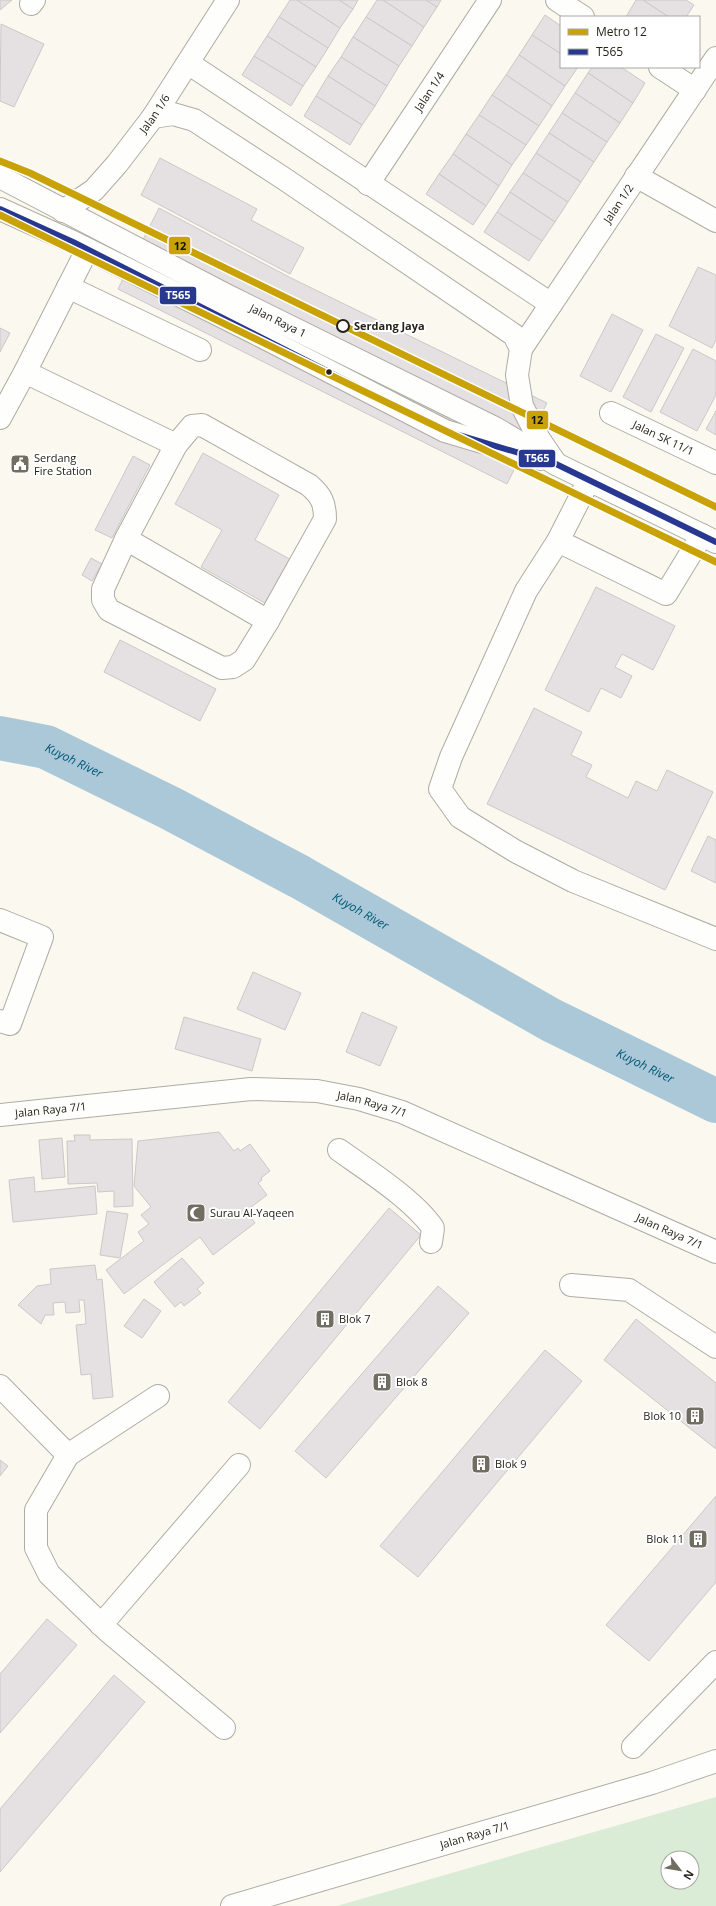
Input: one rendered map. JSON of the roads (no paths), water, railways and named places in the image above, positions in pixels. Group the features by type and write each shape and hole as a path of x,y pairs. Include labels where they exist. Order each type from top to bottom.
{"street":[{"name":"Jalan 1/4","path":"368,184 490,0"},
{"path":"557,0 581,16"},
{"name":"Jalan 1/6","path":"63,211 94,190 117,164 153,117 188,63 222,2"},
{"name":"Jalan 1/2","path":"521,349 716,58"},
{"path":"188,63 368,184 551,304"},
{"path":"662,68 695,90"},
{"path":"153,117 173,114 194,120 283,178 514,335 521,349 517,375 522,406 539,439 556,464"},
{"path":"636,176 716,221"},
{"name":"Jalan Raya 1","path":"0,177 226,295 495,428 556,464 709,538"},
{"name":"Jalan Raya 1","path":"0,209 87,250 445,431 556,464"},
{"path":"0,418 87,250"},
{"path":"68,287 200,350"},
{"path":"25,372 176,445"},
{"name":"Jalan SK 11/1","path":"611,413 716,463"},
{"path":"202,425 310,485 318,493 325,504 325,519 268,621 244,660 233,667 222,668 109,610 103,600 103,588 126,539 176,445 192,426 202,425"},
{"path":"589,480 558,541 526,591 451,757 440,789 460,817 515,851 573,881 716,939"},
{"path":"558,541 666,594 709,538"},
{"path":"126,539 268,621"},
{"path":"0,920 42,937 10,1024 0,1021"},
{"name":"Jalan Raya 7/1","path":"0,1115 251,1089 317,1091 345,1096 402,1112 716,1252"},
{"path":"339,1150 374,1174 426,1218 433,1228 431,1242"},
{"path":"571,1285 629,1290 716,1347"},
{"path":"0,1386 68,1455"},
{"path":"158,1396 68,1455 36,1510 36,1548 49,1574 101,1625 224,1728"},
{"path":"101,1625 238,1465"},
{"path":"633,1747 716,1662"},
{"name":"Jalan Raya 7/1","path":"232,1906 644,1785 716,1761"}],"waterway":[{"name":"Kuyoh River","path":"0,738 46,747 170,808 300,877 551,1020 716,1101"}],"metro line":[{"name":"12","path":"0,161 30,173 716,507"},
{"name":"12","path":"0,215 716,562"}],"place":[{"name":"Serdang Jaya","path":"343,326"},
{"name":"Serdang Fire Station","path":"20,464"},
{"name":"Surau Al-Yaqeen","path":"196,1213"},
{"name":"Blok 7","path":"325,1319"},
{"name":"Blok 8","path":"382,1382"},
{"name":"Blok 10","path":"695,1416"},
{"name":"Blok 9","path":"481,1464"},
{"name":"Blok 11","path":"698,1539"}]}
